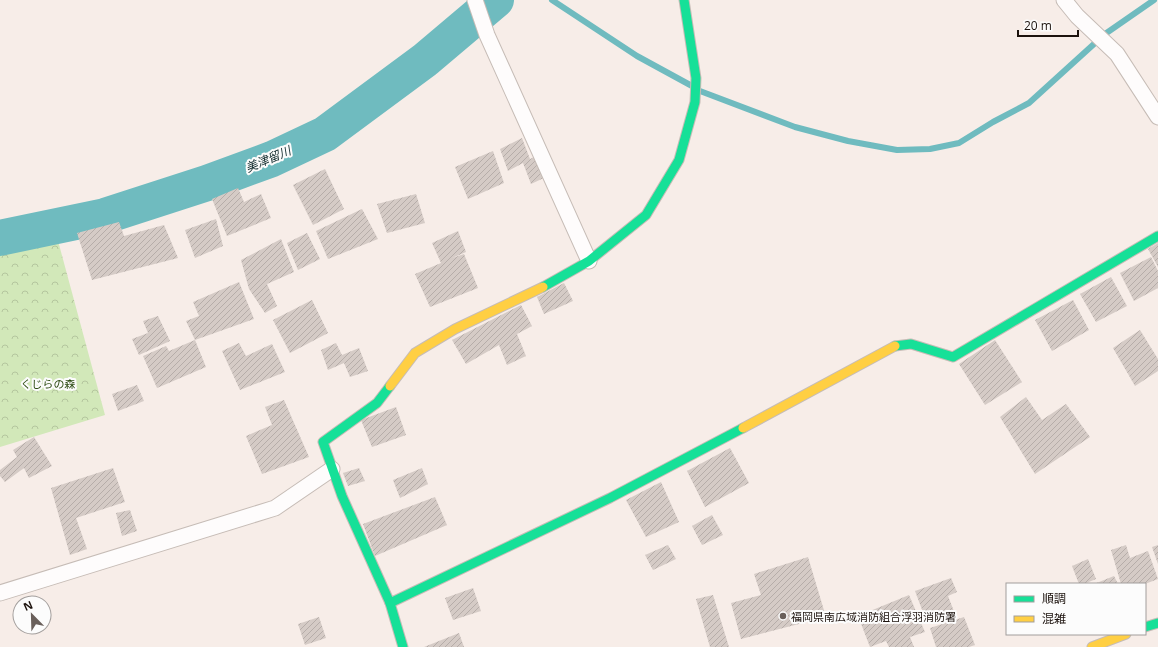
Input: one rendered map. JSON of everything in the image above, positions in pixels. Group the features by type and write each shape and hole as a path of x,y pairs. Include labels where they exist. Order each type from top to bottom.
{"main road":[{"path":"403,647 390,604 332,469 323,442 377,403 415,353 455,330 528,296 589,261 646,214 679,160 695,102 696,78 684,0"},
{"path":"390,604 610,498 853,370 893,346 911,344 953,357 1009,326 1158,236"},
{"path":"1146,627 1158,623"},
{"path":"1092,647 1125,639"}],"street":[{"path":"475,0 488,35 589,261"},
{"path":"1064,0 1077,16 1117,54 1158,117"},
{"path":"0,593 275,508 332,469"}],"green space":[{"name":"くじらの森","path":"57,237 105,415 0,447 0,244"}],"building":[{"path":"522,138 530,159 541,154 546,177 531,184 523,163 508,171 500,149"},
{"path":"493,151 504,183 468,199 455,167"},
{"path":"325,169 344,209 313,225 293,185"},
{"path":"238,188 244,202 261,194 271,218 227,236 212,199"},
{"path":"416,194 425,223 387,233 377,204"},
{"path":"362,209 378,239 328,259 316,231"},
{"path":"216,219 223,246 195,258 185,230"},
{"path":"119,222 124,236 164,225 178,258 92,280 77,233"},
{"path":"458,231 466,252 452,258 464,254 478,288 430,307 415,274 441,263 432,243"},
{"path":"307,233 320,259 298,270 287,243"},
{"path":"281,239 294,272 267,284 277,306 265,313 249,289 241,260"},
{"path":"1158,243 1158,267 1148,249"},
{"path":"1151,257 1158,271 1158,288 1134,301 1120,273"},
{"path":"1111,277 1127,306 1096,322 1080,294"},
{"path":"239,282 254,319 195,340 186,321 199,316 193,302"},
{"path":"564,283 573,301 544,314 537,297"},
{"path":"312,300 328,333 290,353 273,320"},
{"path":"1073,300 1089,330 1052,351 1035,320"},
{"path":"521,305 532,326 517,334 526,356 507,365 499,345 466,364 452,340"},
{"path":"158,316 170,341 139,355 132,339 148,333 143,321"},
{"path":"1140,330 1158,359 1158,371 1135,386 1113,348"},
{"path":"195,340 206,367 157,388 143,356 166,346 169,351"},
{"path":"995,340 1022,382 985,405 959,364"},
{"path":"239,343 246,356 272,344 285,372 240,390 222,351"},
{"path":"336,343 342,355 359,348 368,371 350,377 344,363 328,370 321,350"},
{"path":"137,385 144,401 118,411 112,394"},
{"path":"1026,397 1042,420 1066,404 1090,437 1035,474 1000,417"},
{"path":"284,400 309,457 262,474 246,436 272,425 265,407"},
{"path":"396,407 406,435 372,447 361,420"},
{"path":"34,437 52,466 29,478 24,468 5,482 0,476 0,470 17,457 13,450"},
{"path":"730,448 749,483 705,507 687,471"},
{"path":"113,468 125,502 76,518 87,549 70,555 51,488"},
{"path":"359,468 365,481 348,486 343,473"},
{"path":"422,468 428,484 400,498 393,480"},
{"path":"661,482 679,522 646,537 626,500"},
{"path":"435,497 447,525 375,556 363,524"},
{"path":"130,510 137,531 122,536 116,513"},
{"path":"712,515 723,535 702,545 692,526"},
{"path":"668,545 676,559 653,570 645,555"},
{"path":"1126,545 1130,558 1148,551 1158,579 1146,584 1121,583 1111,550"},
{"path":"1158,545 1158,564 1152,547"},
{"path":"808,557 826,617 741,639 731,603 761,595 754,574"},
{"path":"1088,559 1096,579 1086,583 1079,583 1072,566"},
{"path":"1114,576 1118,583 1096,583"},
{"path":"951,578 957,592 948,596 955,614 927,623 915,591"},
{"path":"473,588 481,611 453,620 445,598"},
{"path":"713,595 729,647 710,647 696,599"},
{"path":"909,595 925,632 910,637 914,647 889,647 886,641 870,647 858,616"},
{"path":"319,617 326,638 305,645 298,624"},
{"path":"964,617 975,645 969,647 936,647 930,628"},
{"path":"459,633 464,647 424,647"}],"waterway":[{"name":"美津留川","path":"0,238 105,216 207,183 272,159 325,134 425,60 496,0"},
{"path":"552,0 637,56 692,86"},
{"path":"700,91 795,127 848,141 897,150 930,149 959,143 993,122 1029,103 1105,34 1154,0"}],"traffic: fast":[{"path":"543,287 589,261 646,215 679,160 695,102 696,78 684,0"},
{"path":"895,346 911,344 953,357 1158,236"},
{"path":"390,386 377,403 323,442 342,496 390,603 403,647"},
{"path":"390,603 610,498 743,428"},
{"path":"1146,627 1158,623"}],"traffic: slow":[{"path":"390,386 415,353 455,329 543,287"},
{"path":"743,428 895,346"},
{"path":"1092,647 1123,635"}],"place":[{"name":"福岡県南広域消防組合浮羽消防署","path":"783,616"}]}
